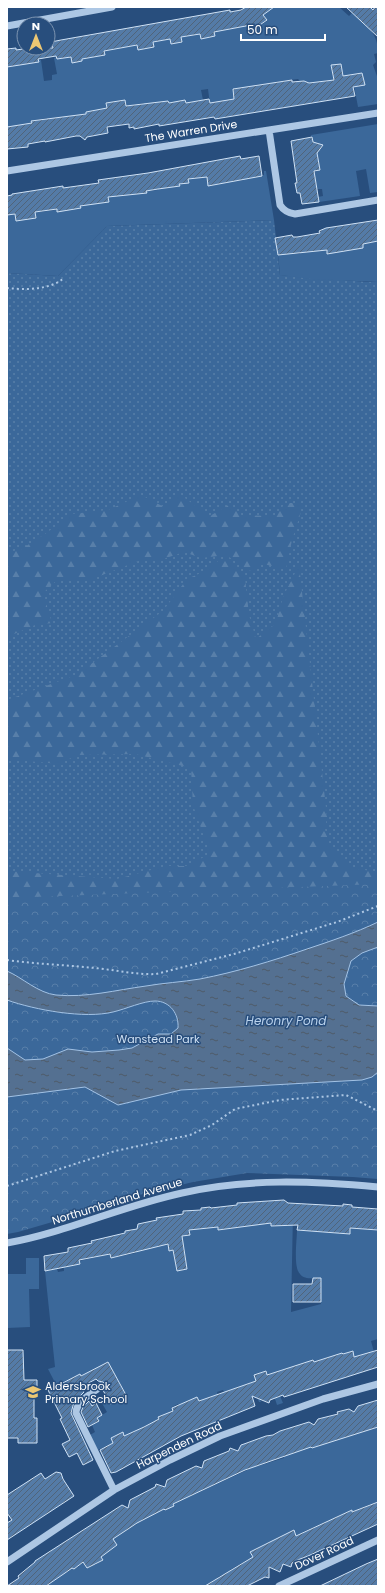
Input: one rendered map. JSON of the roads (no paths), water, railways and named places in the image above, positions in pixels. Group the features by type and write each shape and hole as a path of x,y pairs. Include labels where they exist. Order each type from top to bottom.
{"street":[{"path":"7,26 112,7"},
{"name":"The Warren Drive","path":"7,171 378,113"},
{"path":"269,130 280,205 283,210 288,213 296,214 378,200"},
{"name":"Northumberland Avenue","path":"7,1242 54,1232 183,1192 221,1186 281,1182 339,1183 378,1187"},
{"name":"Harpenden Road","path":"8,1560 114,1490 170,1460 220,1436 323,1399 378,1384"},
{"path":"101,1386 79,1403 76,1413 114,1490"},
{"name":"Dover Road","path":"279,1586 378,1540"}],"water":[{"name":"Heronry Pond","path":"378,922 378,947 362,953 351,961 344,984 346,996 359,1005 378,1006 378,1072 372,1077 362,1080 181,1090 118,1105 85,1087 7,1097 7,1048 25,1060 43,1059 68,1049 92,1052 119,1050 132,1048 158,1034 171,1034 178,1028 178,1023 175,1013 169,1006 165,1003 155,1001 102,1014 75,1014 45,1010 18,1004 7,1000 7,971 49,994 67,996 101,993 200,979 240,970 325,943"}],"place":[{"name":"Aldersbrook Primary School","path":"33,1392"}],"park label":[{"name":"Wanstead Park","path":"158,1039"}]}
